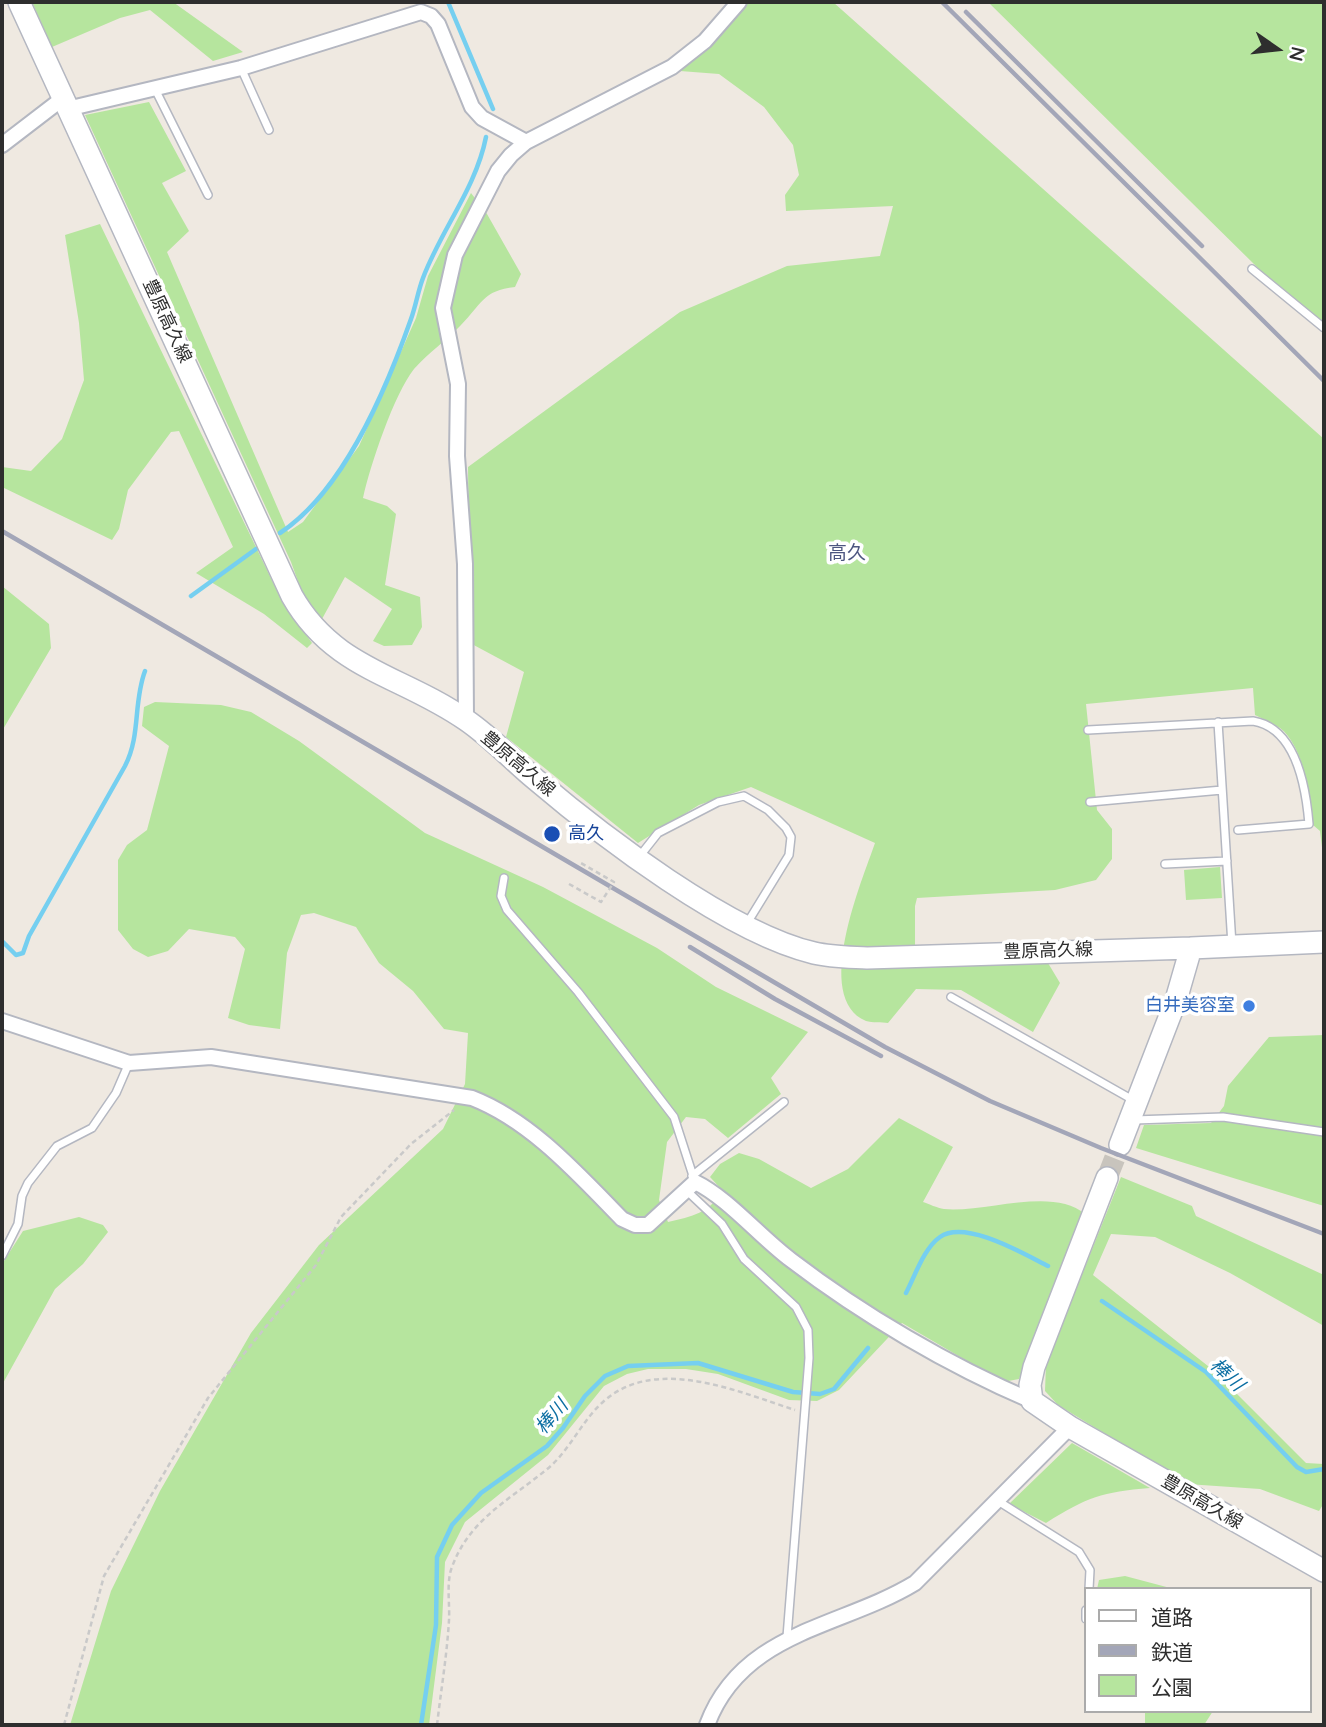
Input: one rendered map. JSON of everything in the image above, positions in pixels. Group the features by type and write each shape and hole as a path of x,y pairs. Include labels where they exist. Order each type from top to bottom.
{"main road":[{"name":"豊原高久線","path":"19,2 305,619 320,636 345,654 466,719 536,780 638,858 746,925 785,944 814,954 839,957 1324,942"},
{"path":"1120,1144 1176,1000 1191,948"},
{"path":"1032,1401 1030,1385 1034,1367 1107,1178"},
{"name":"豊原高久線","path":"1032,1401 1070,1427 1324,1571"}],"street":[{"path":"466,719 465,564 457,456 458,384 443,308 455,255 498,171 510,155 526,142 672,67 705,41 738,2"},
{"path":"2,145 64,104 155,88 241,68 421,12 431,16 438,24 472,107 482,118 526,142"},
{"path":"2,1021 129,1063 188,1056 211,1057 472,1098 495,1107 520,1123 622,1219 635,1225 648,1225 661,1216 691,1182 790,1259 869,1313 976,1375 1032,1401"},
{"path":"707,1725 724,1693 743,1671 787,1637 886,1600 915,1583 1070,1427"}],"lane":[{"path":"241,68 269,130"},
{"path":"155,88 208,195"},
{"path":"1252,269 1324,328"},
{"path":"1218,722 1232,946"},
{"path":"1088,730 1218,722 1266,723 1279,731 1287,743 1307,794 1309,824 1238,830"},
{"path":"1090,802 1222,790"},
{"path":"638,858 658,833 718,802 744,796 755,801 786,828 791,845 789,855 746,925"},
{"path":"1164,864 1227,860"},
{"path":"504,878 501,896 507,911 578,992 674,1117 691,1182 744,1259 803,1317 810,1343 787,1637"},
{"path":"951,997 1134,1111 1223,1117 1324,1132"},
{"path":"2,1256 18,1224 22,1196 28,1183 57,1146 92,1128 116,1093 129,1063"},
{"path":"691,1182 784,1102"},
{"path":"998,1501 1079,1552 1090,1570 1089,1587"}],"path":[{"path":"569,884 601,902 614,882 581,863"},
{"path":"64,1725 104,1576 208,1398 316,1265 341,1217 411,1144 472,1098"},
{"path":"437,1725 449,1622 451,1569 466,1537 497,1504 547,1469 603,1402 622,1388 642,1383 687,1381 724,1385 805,1414"}],"green space":[{"path":"32,2 173,2 243,52 213,61 150,10 120,18 52,47"},
{"path":"740,2 833,2 1324,439 1324,864 1320,831 1313,825 1308,787 1300,759 1288,736 1280,728 1255,715 1253,688 1086,704 1097,810 1112,829 1112,859 1096,880 1055,890 917,898 915,906 915,960 1045,958 1060,983 1033,1032 961,990 916,989 888,1023 866,1021 850,1008 843,989 842,965 852,910 875,843 751,787 699,805 638,843 506,737 524,672 470,643 468,467 680,312 787,266 880,256 893,206 786,211 785,195 799,175 793,145 764,107 719,74 680,71 692,41"},
{"path":"988,2 1324,2 1324,333"},
{"path":"149,102 186,171 162,183 189,231 167,252 288,532 303,522 359,446 416,318 428,276 471,193 487,214 521,274 515,287 489,295 456,331 414,369 391,412 371,468 363,498 387,506 396,514 385,585 420,597 422,627 412,645 384,646 373,641 392,609 345,577 322,619 304,598 291,562 85,115"},
{"path":"100,224 282,601 312,643 307,648 264,614 196,573 233,547 179,431 171,432 128,490 119,529 112,540 2,487 2,467 31,471 62,439 84,380 79,323 65,235"},
{"path":"2,586 49,624 51,648 2,731"},
{"path":"155,702 221,705 251,712 299,741 425,833 543,887 657,948 716,987 808,1032 771,1078 781,1094 728,1138 705,1119 686,1117 667,1142 659,1200 668,1222 693,1215 713,1204 722,1190 710,1177 720,1164 739,1153 759,1159 811,1188 848,1169 899,1118 953,1147 923,1202 941,1208 960,1209 1018,1202 1055,1202 1071,1206 1085,1214 1019,1379 1003,1382 902,1323 839,1390 817,1401 789,1400 718,1374 686,1369 648,1369 627,1374 604,1386 548,1455 465,1522 445,1562 442,1623 429,1725 70,1725 111,1591 160,1491 251,1333 319,1245 443,1129 465,1084 468,1033 444,1029 413,991 379,963 356,927 314,913 301,915 287,953 280,1029 249,1025 228,1018 245,949 235,937 189,929 168,951 148,957 133,949 118,930 118,860 127,845 147,830 169,746 142,726 144,707"},
{"path":"1220,867 1222,898 1186,900 1184,870"},
{"path":"1324,1035 1324,1206 1136,1148 1144,1125 1211,1123 1224,1106 1228,1086 1269,1037"},
{"path":"1121,1177 1192,1206 1196,1216 1324,1275 1324,1326 1230,1273 1155,1237 1111,1234 1093,1275 1213,1370 1306,1463 1324,1464 1324,1503 1319,1511 1260,1489 1187,1484 1058,1405 1045,1391 1046,1364"},
{"path":"79,1217 103,1225 108,1232 83,1264 55,1289 2,1385 2,1264 23,1231"},
{"path":"1072,1443 1150,1488 1095,1497 1046,1523 1009,1504"},
{"path":"1125,1576 1166,1587 1097,1587 1099,1580"},
{"path":"1145,1713 1212,1713 1204,1725 1145,1725"}],"waterway":[{"path":"448,2 493,109"},
{"path":"280,533 303,515 324,492 360,437 401,347 430,260 474,174 486,137"},
{"path":"191,596 256,549"},
{"path":"2,941 16,955 23,953 29,936 125,766 133,743 145,671"},
{"name":"棒川","path":"906,1293 929,1248 940,1237 951,1233 964,1232 994,1240 1048,1266"},
{"name":"棒川","path":"1102,1301 1206,1372 1297,1467 1306,1472 1324,1469"},
{"name":"棒川","path":"421,1725 436,1625 437,1557 452,1525 481,1493 547,1446 585,1396 605,1376 628,1366 698,1363 793,1392 820,1394 834,1389 868,1348"}],"tunnel":[{"path":"1107,1178 1120,1145"}],"railway":[{"path":"942,2 1324,381"},
{"path":"966,12 1202,246"},
{"path":"2,531 885,1047 990,1101 1101,1148 1324,1234"},
{"path":"690,947 775,999 881,1056"}],"place":[{"name":"高久","path":"552,834"},
{"name":"白井美容室","path":"1249,1006"}],"district":[{"name":"高久","path":"847,553"}]}
